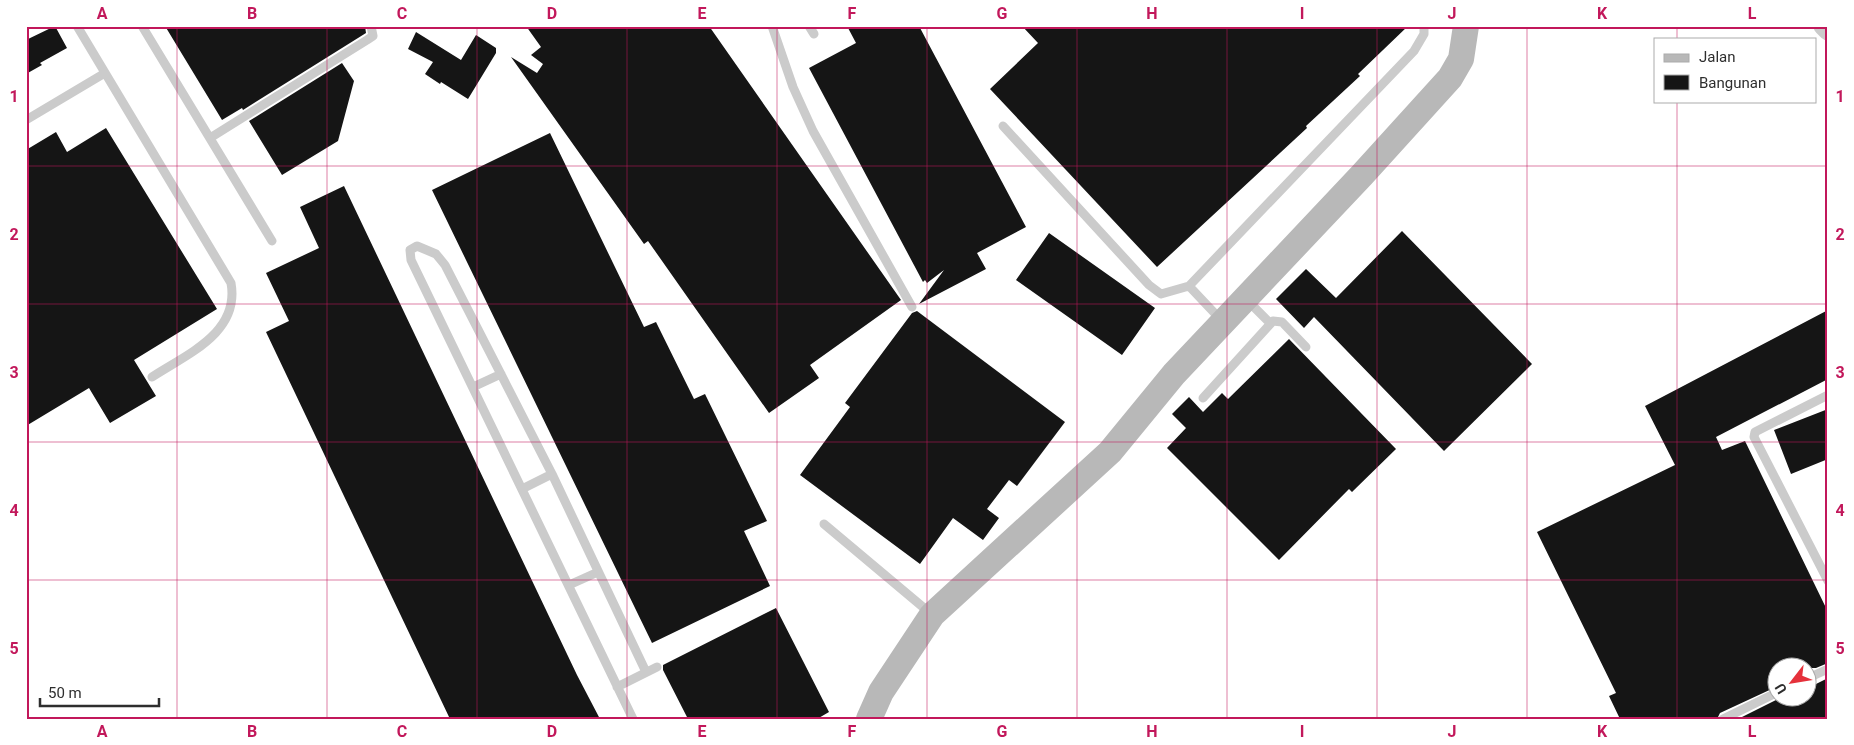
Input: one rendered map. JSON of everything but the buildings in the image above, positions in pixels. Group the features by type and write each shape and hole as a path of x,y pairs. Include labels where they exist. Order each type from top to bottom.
{"street":[{"path":"868,719 881,692 932,615 1110,452 1174,374 1450,78 1461,59 1466,26"},
{"path":"1823,26 1828,31"}],"lane":[{"path":"77,26 231,283 232,291 228,318 218,332 152,377"},
{"path":"142,26 272,241"},
{"path":"210,138 368,40 373,36 370,26"},
{"path":"772,26 793,87 813,131 912,307"},
{"path":"1003,126 1149,285 1161,294 1190,286 1414,51 1424,34 1424,26"},
{"path":"26,120 104,73"},
{"path":"634,719 412,260 410,250 417,246 436,254 445,264 552,474 646,672"},
{"path":"1190,286 1222,322"},
{"path":"1245,298 1270,323"},
{"path":"1203,398 1270,323 1279,320 1306,347"},
{"path":"473,388 501,374"},
{"path":"1828,395 1755,432 1754,437 1828,581"},
{"path":"522,489 552,474"},
{"path":"824,524 932,615"},
{"path":"569,586 598,572"},
{"path":"617,687 657,667"},
{"path":"1816,674 1828,669"},
{"path":"1723,719 1766,698"}]}
